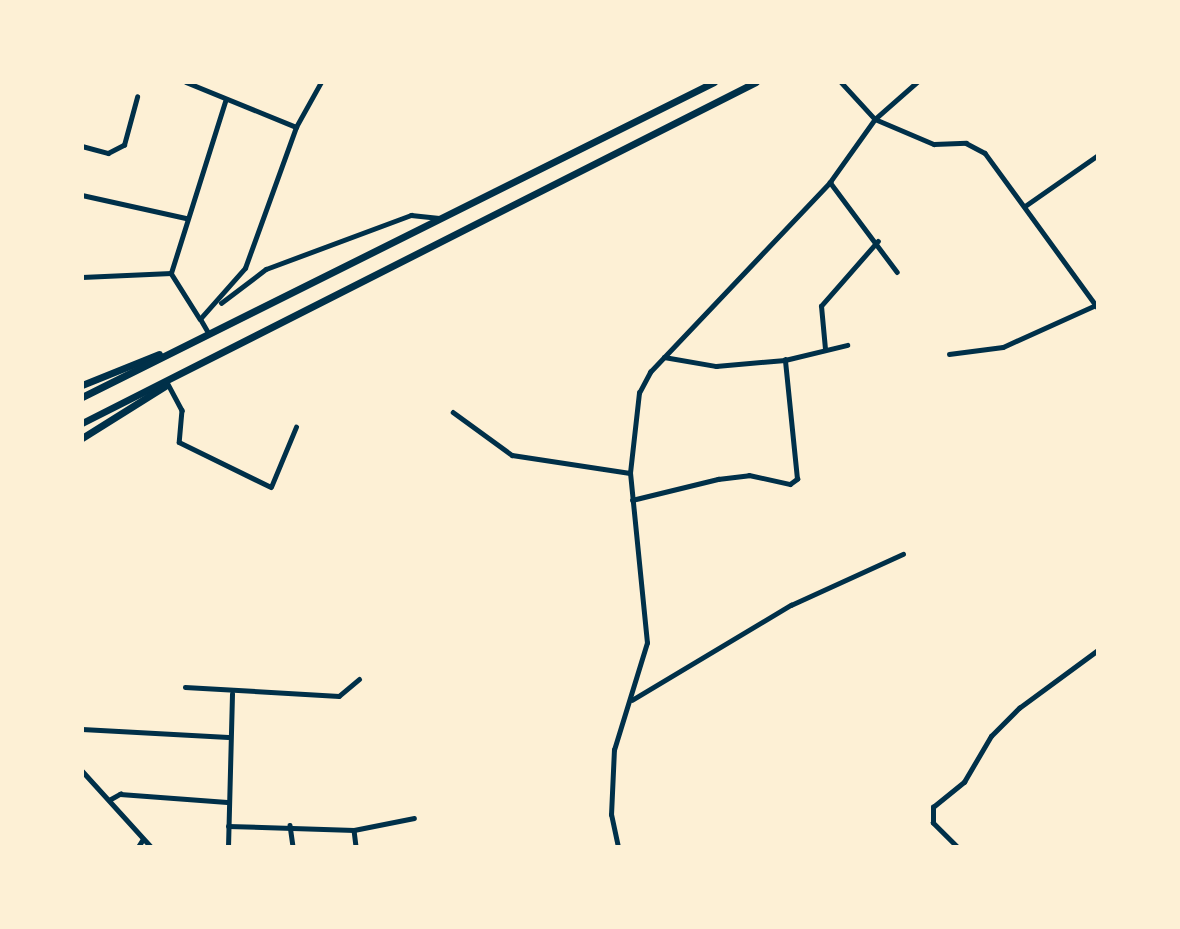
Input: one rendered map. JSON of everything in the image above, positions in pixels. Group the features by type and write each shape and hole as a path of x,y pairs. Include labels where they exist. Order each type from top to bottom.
{"highway":[{"path":"82,397 715,82"},
{"path":"82,423 756,82"},
{"path":"82,386 209,334"},
{"path":"82,438 182,374"}],"street":[{"path":"186,82 296,127"},
{"path":"217,306 245,268 296,127 321,82"},
{"path":"841,82 875,119 934,144 977,147 1025,206 1097,306 1003,347 949,354"},
{"path":"618,847 611,815 614,750 632,700 647,643 630,472 639,393 664,357 830,182 875,119 917,82"},
{"path":"82,146 108,153 124,145 137,97"},
{"path":"209,334 170,273 226,99"},
{"path":"1025,206 1098,155"},
{"path":"830,182 878,240 897,272"},
{"path":"82,195 186,218"},
{"path":"200,319 267,269 411,215 444,219"},
{"path":"825,349 821,306 878,240"},
{"path":"82,277 170,273"},
{"path":"664,357 716,366 785,360 847,345"},
{"path":"632,500 718,479 749,475 790,484 797,479 785,360"},
{"path":"169,384 182,410 179,442 271,487 296,427"},
{"path":"453,412 512,455 630,472"},
{"path":"632,700 791,605 903,554"},
{"path":"957,847 933,823 933,807 964,782 992,736 1018,708 1098,650"},
{"path":"185,687 232,694 339,696 359,679"},
{"path":"229,847 228,737 232,694"},
{"path":"82,729 228,737"},
{"path":"82,771 151,847"},
{"path":"109,800 120,794 227,802"},
{"path":"229,827 290,825 354,830 414,818"},
{"path":"290,825 293,847"},
{"path":"354,830 356,847"},
{"path":"138,847 143,839"}]}
